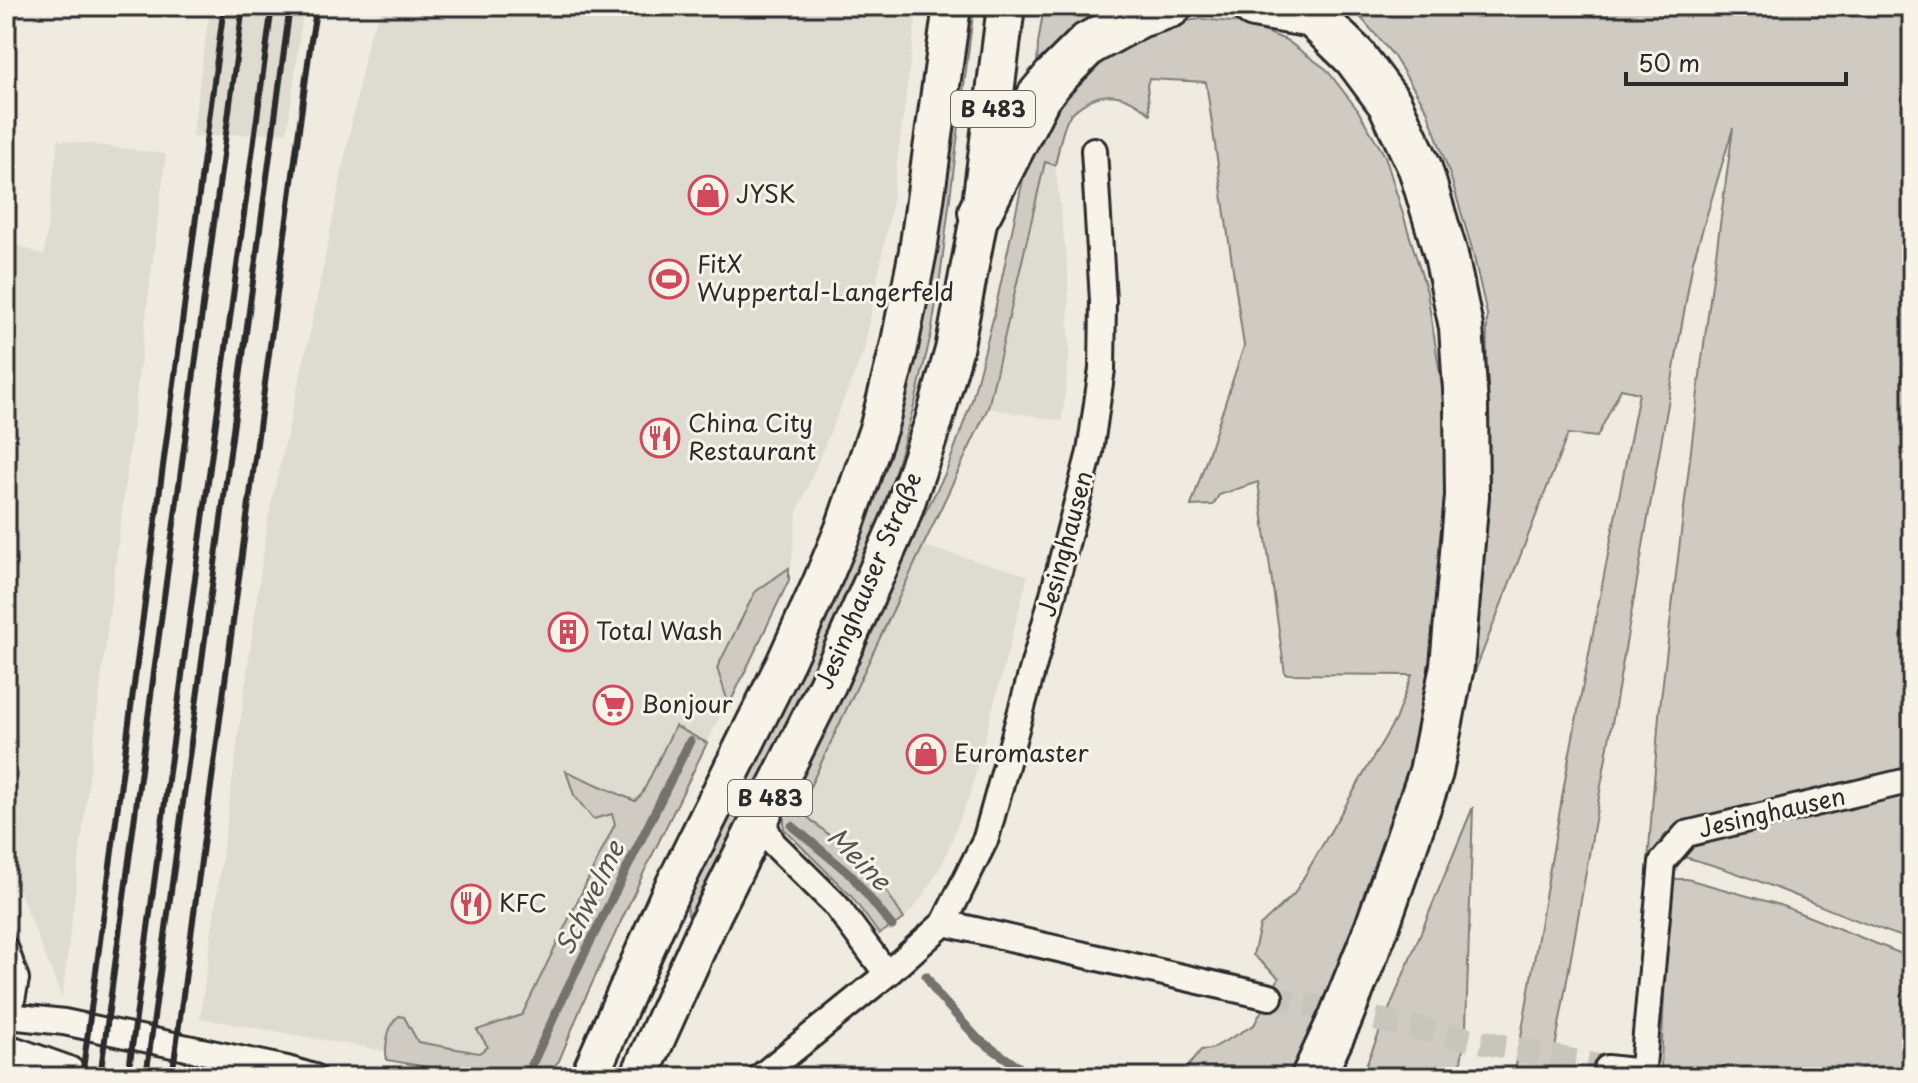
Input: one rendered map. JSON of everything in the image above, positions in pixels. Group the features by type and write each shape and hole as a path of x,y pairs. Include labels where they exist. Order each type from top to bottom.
{"highway":[{"path":"980,212 1039,96 1054,78 1088,44 1139,16 1170,6"},
{"path":"1254,6 1305,11 1355,57 1390,104 1420,168 1446,255 1461,327 1466,405 1467,496 1452,666 1431,772 1377,927 1315,1074"},
{"path":"7,1030 65,1077"}],"main road":[{"name":"Jesinghauser Straße","path":"589,1077 668,898 820,586 874,441 899,347 918,251 952,6"},
{"name":"Jesinghauser Straße","path":"639,1077 712,915 827,685 900,520 934,421 954,350 980,212 1006,6"}],"street":[{"name":"Jesinghausen","path":"760,1077 887,974 944,923 986,838 1090,452 1102,369 1103,301 1094,150"},
{"name":"Jesinghausen","path":"1607,1068 1642,1074 1662,862 1686,834 1912,780"},
{"path":"760,817 773,843 835,904 887,974"},
{"path":"944,923 1270,997"},
{"path":"6,950 16,979 7,1030 64,1022 314,1077"}],"shaded area":[{"path":"210,6 304,6 287,132 192,137"},
{"path":"384,6 910,6 916,19 891,208 864,350 797,513 791,568 707,743 686,733 520,1075 200,1018 268,518 310,333 369,36"},
{"path":"968,6 974,6 931,334 890,489 875,535 836,628 692,918 688,915 690,891 856,544 881,475 902,400"},
{"path":"1044,6 1115,6 1037,67"},
{"path":"1351,6 1912,6 1912,768 1676,826 1664,836 1646,889 1659,715 1733,128 1693,261 1550,1077 1514,1077 1568,763 1639,393 1621,389 1597,437 1568,434 1470,684 1485,534 1487,314 1472,249 1427,110 1393,55"},
{"path":"1200,19 1243,23 1286,40 1326,69 1357,109 1385,156 1427,292 1446,411 1448,494 1442,609 1423,721 1403,797 1359,920 1292,1077 1180,1077 1201,1050 1211,1049 1254,1025 1279,978 1253,955 1260,926 1294,894 1395,720 1412,675 1285,674 1258,482 1219,495 1213,505 1191,506 1244,346 1206,82 1149,79 1150,114 1129,99 1105,95 1088,101 1069,117 1055,165 1045,162 988,408 799,810 875,873 904,919 879,934 851,896 784,829 784,810 868,642 911,540 946,472 972,400 1025,170 1051,108 1106,50 1168,24"},
{"path":"58,140 166,154 62,998 6,858 6,241 44,255"},
{"path":"1045,161 1055,165 1068,272 1069,356 1062,421 988,408"},
{"path":"923,546 1028,575 971,791 943,862 924,895 904,919 875,873 799,811"},
{"path":"789,568 789,580 729,705 717,668 755,592"},
{"path":"675,726 707,743 582,1005 559,1061 537,1077 483,1077 387,1060 388,1036 399,1016 404,1017 418,1042 479,1053 488,1047 477,1030 522,1015 615,824 612,814 593,819 574,795 566,771 635,801 642,794"},
{"path":"1912,786 1912,940 1742,875 1684,857 1690,848 1714,835"},
{"path":"1473,807 1466,1027 1459,1077 1361,1077"},
{"path":"1673,879 1687,879 1780,905 1912,958 1912,1077 1663,1077 1668,902"}],"waterway":[{"name":"Schwelme","path":"528,1073 690,741"},
{"name":"Meine","path":"792,826 851,875 892,926"},
{"name":"Meine","path":"926,976 938,995 978,1039 1033,1077"}],"tunnel":[{"path":"1270,997 1607,1068"}],"railway":[{"path":"82,1077 224,6"},
{"path":"100,1077 243,6"},
{"path":"128,1077 272,6"},
{"path":"146,1077 290,6"},
{"path":"172,1077 317,6"}],"place":[{"name":"JYSK","path":"708,195"},
{"name":"FitX Wuppertal-Langerfeld","path":"669,279"},
{"name":"China City Restaurant","path":"660,438"},
{"name":"Total Wash","path":"568,632"},
{"name":"Bonjour","path":"613,705"},
{"name":"Euromaster","path":"926,754"},
{"name":"KFC","path":"471,904"}]}
